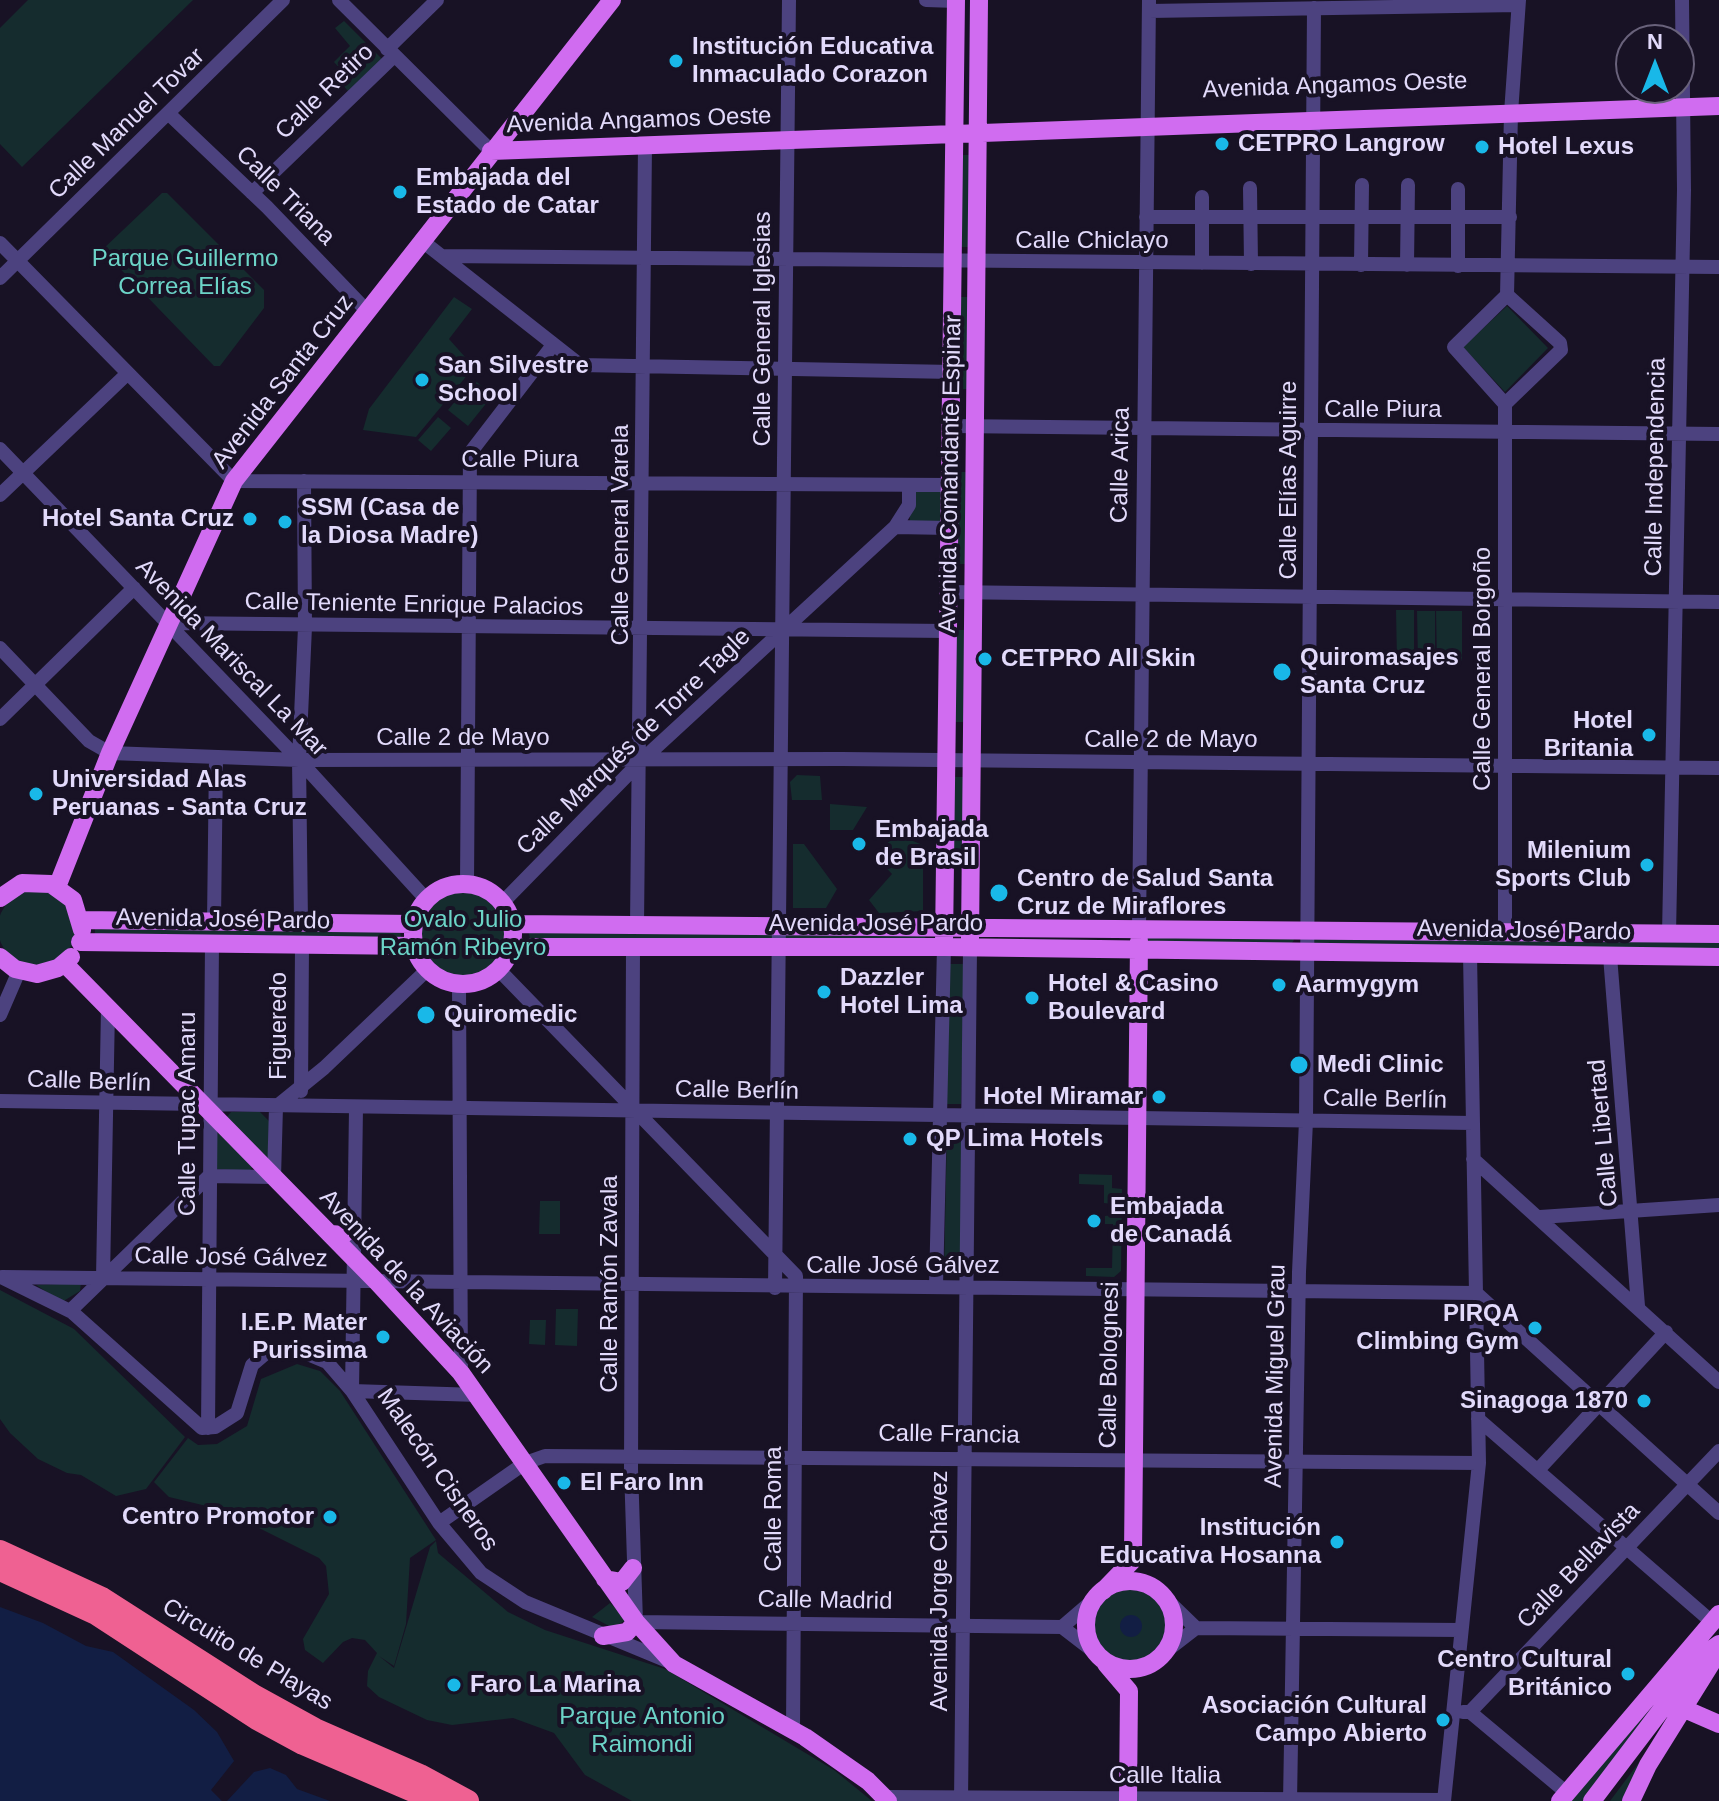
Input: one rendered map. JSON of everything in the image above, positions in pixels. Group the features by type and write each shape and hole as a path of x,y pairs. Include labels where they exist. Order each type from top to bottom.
{"highway":[{"name":"Circuito de Playas","path":"0,1551 70,1580 116,1606 255,1696 315,1729 420,1775 468,1801"},
{"name":"Circuito de Playas","path":"0,1570 96,1614 257,1719 303,1744 436,1801"}],"main road":[{"name":"Avenida Santa Cruz","path":"57,887 110,753 234,481 612,0"},
{"name":"Avenida Comandante Espinar","path":"944,938 956,0"},
{"name":"Avenida Comandante Espinar","path":"970,949 979,0"},
{"name":"Avenida Angamos Oeste","path":"1695,100 1719,95"},
{"name":"Avenida Angamos Oeste","path":"1695,103 1719,106"},
{"name":"Avenida Angamos Oeste","path":"491,151 1626,104"},
{"path":"0,957 19,971 46,973 65,964 80,942 81,920 73,900 57,887 32,882 2,891"},
{"path":"467,884 484,889 502,903 512,924 512,947 499,970 480,982 459,985 442,980 427,970 414,946 413,924 426,899 447,887 467,884"},
{"name":"Avenida José Pardo","path":"81,920 413,924"},
{"name":"Avenida José Pardo","path":"512,924 777,927 944,938 970,949 1719,957"},
{"name":"Avenida José Pardo","path":"512,947 777,947 944,938 970,929 1719,934"},
{"name":"Calle Bolognesi","path":"1132,1561 1139,930"},
{"name":"Avenida José Pardo","path":"80,942 414,946"},
{"name":"Avenida de la Aviación","path":"65,964 331,1234 461,1373 636,1622 674,1664"},
{"path":"331,1234 343,1235 354,1225"},
{"path":"1128,1799 1129,1691 1099,1657 1086,1625 1088,1612 1100,1593 1132,1561 1162,1595 1174,1627 1163,1655 1129,1691"},
{"path":"605,1579 624,1581 633,1568"},
{"path":"1100,1593 1131,1581 1162,1595"},
{"path":"1563,1797 1715,1618"},
{"path":"603,1636 627,1632 636,1622"},
{"path":"1631,1801 1648,1765 1719,1646"},
{"path":"1592,1801 1705,1654 1719,1646"},
{"path":"1099,1657 1130,1669 1146,1666 1163,1655"},
{"name":"Malecón Cisneros","path":"674,1664 793,1730 868,1781 886,1799"},
{"path":"1599,1801 1665,1715 1682,1710 1719,1724"},
{"path":"1599,1801 1607,1799 1640,1761 1648,1765"}],"street":[{"name":"Calle Manuel Tovar","path":"0,278 283,0"},
{"name":"Avenida Angamos Oeste","path":"339,0 491,151"},
{"name":"Calle Retiro","path":"252,193 391,53 437,0"},
{"name":"Calle General Iglesias","path":"777,927 789,0"},
{"path":"926,0 956,0"},
{"path":"1281,0 1294,9"},
{"name":"Calle Independencia","path":"1682,0 1682,24"},
{"path":"1149,6 1294,9 1342,4 1518,2 1507,295 1454,347 1505,404 1561,350 1560,343 1507,295"},
{"name":"Calle Arica","path":"1139,930 1149,6"},
{"name":"Calle Elías Aguirre","path":"1307,952 1314,8"},
{"name":"Calle Independencia","path":"1669,934 1683,104"},
{"name":"Calle Triana","path":"169,114 252,193 367,311"},
{"name":"Calle General Varela","path":"637,925 645,145"},
{"path":"1361,265 1362,185"},
{"path":"1407,265 1408,185"},
{"path":"1250,188 1251,264"},
{"path":"1458,189 1458,266"},
{"path":"1202,197 1202,263"},
{"path":"1146,217 1510,217"},
{"path":"421,240 442,256 461,262 553,345 580,365"},
{"path":"0,243 234,481"},
{"name":"Calle Chiclayo","path":"461,262 644,259 1719,267"},
{"path":"467,884 470,450 553,345"},
{"path":"536,367 580,365 953,372"},
{"path":"0,495 128,373"},
{"name":"Calle General Borgoño","path":"1505,404 1505,933"},
{"name":"Calle Piura","path":"952,426 1719,434"},
{"name":"Avenida Mariscal La Mar","path":"0,449 299,760 426,899"},
{"name":"Calle Piura","path":"234,481 950,485"},
{"path":"301,923 299,760 305,627 304,481"},
{"name":"Calle Marqués de Torre Tagle","path":"502,903 626,767 641,761 895,527 909,505 909,485"},
{"path":"895,527 949,528"},
{"path":"0,719 134,588"},
{"path":"948,592 1719,602"},
{"path":"798,614 795,622 800,630"},
{"name":"Calle Teniente Enrique Palacios","path":"169,623 305,627 947,631"},
{"path":"0,648 89,741 110,753"},
{"path":"756,652 772,652 781,658"},
{"name":"Calle 2 de Mayo","path":"110,753 299,760 468,760 626,767"},
{"path":"214,921 216,757"},
{"name":"Calle 2 de Mayo","path":"641,761 1719,768"},
{"path":"775,1288 772,1249 777,927"},
{"path":"936,1286 944,938"},
{"name":"Calle Tupac Amaru","path":"208,1428 208,1107 212,943"},
{"name":"Figueredo","path":"301,1108 302,945"},
{"name":"Calle Ramón Zavala","path":"633,947 631,1457 636,1622"},
{"name":"Avenida Jorge Chávez","path":"961,1799 962,1457 970,949"},
{"name":"Avenida Miguel Grau","path":"1290,1800 1307,952"},
{"path":"1444,1801 1462,1712 1461,1630 1479,1463 1470,954"},
{"name":"Calle Libertad","path":"1610,956 1633,1210 1638,1306"},
{"path":"70,1311 209,1176 274,1177 276,1107 427,970"},
{"path":"499,970 633,1112 772,1249 796,1276 796,1288"},
{"path":"0,1015 19,971"},
{"path":"459,985 461,1373"},
{"path":"103,1278 108,1008"},
{"name":"Calle Berlín","path":"0,1101 208,1107 1473,1123"},
{"path":"356,1108 352,1391 478,1395"},
{"path":"1473,1159 1719,1382"},
{"path":"1540,1217 1719,1205"},
{"path":"1,1276 70,1311 196,1426 208,1428"},
{"name":"Calle José Gálvez","path":"1,1276 775,1288 936,1286 1476,1293"},
{"name":"Calle Roma","path":"793,1730 796,1288"},
{"path":"1476,1293 1719,1513"},
{"path":"1538,1470 1666,1332"},
{"name":"Malecón Cisneros","path":"208,1428 237,1413 248,1374 266,1353 288,1350 315,1356 336,1371 352,1391 439,1523 481,1573 501,1588 603,1636 674,1664"},
{"path":"1478,1419 1715,1618"},
{"name":"Calle Bellavista","path":"1462,1712 1628,1547 1719,1451"},
{"name":"Calle Francia","path":"439,1523 525,1463 545,1456 796,1455 1479,1463"},
{"path":"1099,1657 1062,1627 1100,1593"},
{"path":"1162,1595 1196,1628"},
{"name":"Calle Madrid","path":"636,1622 1062,1627"},
{"path":"1163,1655 1196,1628 1461,1630"},
{"path":"1462,1712 1563,1797"},
{"name":"Calle Italia","path":"886,1799 1444,1801"}],"green space":[{"path":"28,0 193,0 22,167 0,144 0,28"},
{"path":"344,21 382,59 348,91 339,81 345,74 334,62 350,46 335,28"},
{"path":"957,155 969,155 969,247 956,247"},
{"name":"Parque Guillermo Correa Elías","path":"162,193 167,193 264,290 264,308 220,366 214,366 102,250"},
{"path":"454,297 472,309 449,339 474,367 416,437 363,430 369,409"},
{"path":"956,297 969,297 968,389 955,389"},
{"path":"1507,306 1548,348 1505,392 1463,347"},
{"path":"473,379 493,395 468,426 448,410"},
{"path":"438,417 451,428 431,451 418,440"},
{"path":"955,472 967,472 966,564 954,564"},
{"path":"910,488 937,488 943,494 942,522 910,525"},
{"path":"1396,610 1414,610 1414,661 1397,661"},
{"path":"1417,611 1435,611 1435,662 1418,662"},
{"path":"1436,611 1462,611 1462,661 1437,661"},
{"path":"954,630 966,630 966,722 953,722"},
{"path":"797,775 820,776 822,800 792,800 790,782"},
{"path":"952,777 964,777 964,868 952,868"},
{"path":"830,804 867,807 853,830 830,830"},
{"path":"898,835 923,845 923,911 879,913 869,900 892,874 873,854"},
{"path":"793,844 804,844 837,889 826,908 793,908"},
{"name":"Ovalo Julio Ramón Ribeyro","path":"463,888 489,896 501,908 509,934 501,960 489,972 463,980 437,972 425,960 417,934 425,908 437,896"},
{"path":"37,889 52,892 65,900 73,913 76,928 73,943 65,956 52,964 37,967 22,964 9,956 1,943 -2,928 1,913 9,900 22,892"},
{"path":"95,921 399,923 401,937 95,934"},
{"path":"528,929 926,930 925,942 530,939"},
{"path":"1145,934 1293,936 1294,940 1292,943 1148,945"},
{"path":"1313,935 1719,937 1719,952 1313,943"},
{"path":"948,964 964,964 961,1104 945,1104"},
{"path":"259,1111 269,1121 269,1156 265,1158 225,1119 231,1112"},
{"path":"214,1129 253,1166 250,1171 215,1169"},
{"path":"947,1130 955,1130 955,1139 963,1143 960,1275 944,1275"},
{"path":"1079,1174 1112,1175 1112,1188 1122,1189 1121,1271 1114,1277 1086,1276 1086,1268 1112,1268 1113,1224 1105,1224 1105,1216 1112,1215 1112,1204 1104,1203 1104,1185 1079,1184"},
{"path":"540,1201 560,1201 560,1234 539,1234"},
{"path":"81,1283 80,1291 62,1302 36,1285"},
{"path":"0,1290 74,1329 185,1437 146,1489 116,1496 81,1475 67,1473 38,1459 10,1433 0,1419"},
{"path":"556,1309 578,1309 577,1346 555,1345"},
{"path":"530,1320 546,1320 545,1345 529,1344"},
{"name":"Parque Antonio Raimondi","path":"297,1364 320,1371 340,1391 436,1540 410,1558 406,1624 394,1666 379,1656 394,1668 430,1547 436,1541 438,1553 508,1612 545,1630 665,1669 834,1770 872,1801 632,1801 585,1775 554,1733 513,1718 452,1725 427,1720 379,1697 367,1686 368,1671 377,1653 365,1640 352,1638 343,1642 323,1663 305,1650 303,1639 329,1594 326,1566 319,1558 223,1510 169,1497 154,1482 188,1438 198,1445 217,1444 247,1426 261,1379"},
{"path":"1123,1587 1139,1587 1153,1593 1164,1604 1170,1626 1164,1648 1153,1659 1139,1665 1123,1665 1109,1659 1098,1648 1092,1634 1092,1618 1098,1604 1109,1593"},
{"path":"610,1603 627,1619 613,1628 592,1617"},
{"path":"1655,1704 1587,1801 1568,1801 1626,1737"},
{"path":"1658,1737 1622,1801 1610,1801"}],"water":[{"path":"0,1607 43,1623 86,1646 113,1652 194,1710 217,1732 234,1761 211,1790 222,1801 0,1801"},
{"path":"1131,1615 1139,1618 1142,1626 1139,1634 1131,1637 1123,1634 1120,1626 1123,1618"},
{"path":"270,1768 286,1775 297,1789 330,1801 227,1801 254,1772"}],"place":[{"name":"Institución Educativa Inmaculado Corazon","path":"676,61"},
{"name":"CETPRO Langrow","path":"1222,144"},
{"name":"Hotel Lexus","path":"1482,147"},
{"name":"Embajada del Estado de Catar","path":"400,192"},
{"name":"San Silvestre School","path":"422,380"},
{"name":"Hotel Santa Cruz","path":"250,519"},
{"name":"SSM (Casa de la Diosa Madre)","path":"285,522"},
{"name":"CETPRO All Skin","path":"985,659"},
{"name":"Quiromasajes Santa Cruz","path":"1282,672"},
{"name":"Hotel Britania","path":"1649,735"},
{"name":"Universidad Alas Peruanas - Santa Cruz","path":"36,794"},
{"name":"Embajada de Brasil","path":"859,844"},
{"name":"Milenium Sports Club","path":"1647,865"},
{"name":"Centro de Salud Santa Cruz de Miraflores","path":"999,893"},
{"name":"Aarmygym","path":"1279,985"},
{"name":"Dazzler Hotel Lima","path":"824,992"},
{"name":"Hotel & Casino Boulevard","path":"1032,998"},
{"name":"Quiromedic","path":"426,1015"},
{"name":"Medi Clinic","path":"1299,1065"},
{"name":"Hotel Miramar","path":"1159,1097"},
{"name":"QP Lima Hotels","path":"910,1139"},
{"name":"Embajada de Canadá","path":"1094,1221"},
{"name":"PIRQA Climbing Gym","path":"1535,1328"},
{"name":"I.E.P. Mater Purissima","path":"383,1337"},
{"name":"Sinagoga 1870","path":"1644,1401"},
{"name":"El Faro Inn","path":"564,1483"},
{"name":"Centro Promotor","path":"330,1517"},
{"name":"Institución Educativa Hosanna","path":"1337,1542"},
{"name":"Centro Cultural Británico","path":"1628,1674"},
{"name":"Faro La Marina","path":"454,1685"},
{"name":"Asociación Cultural Campo Abierto","path":"1443,1720"}]}
